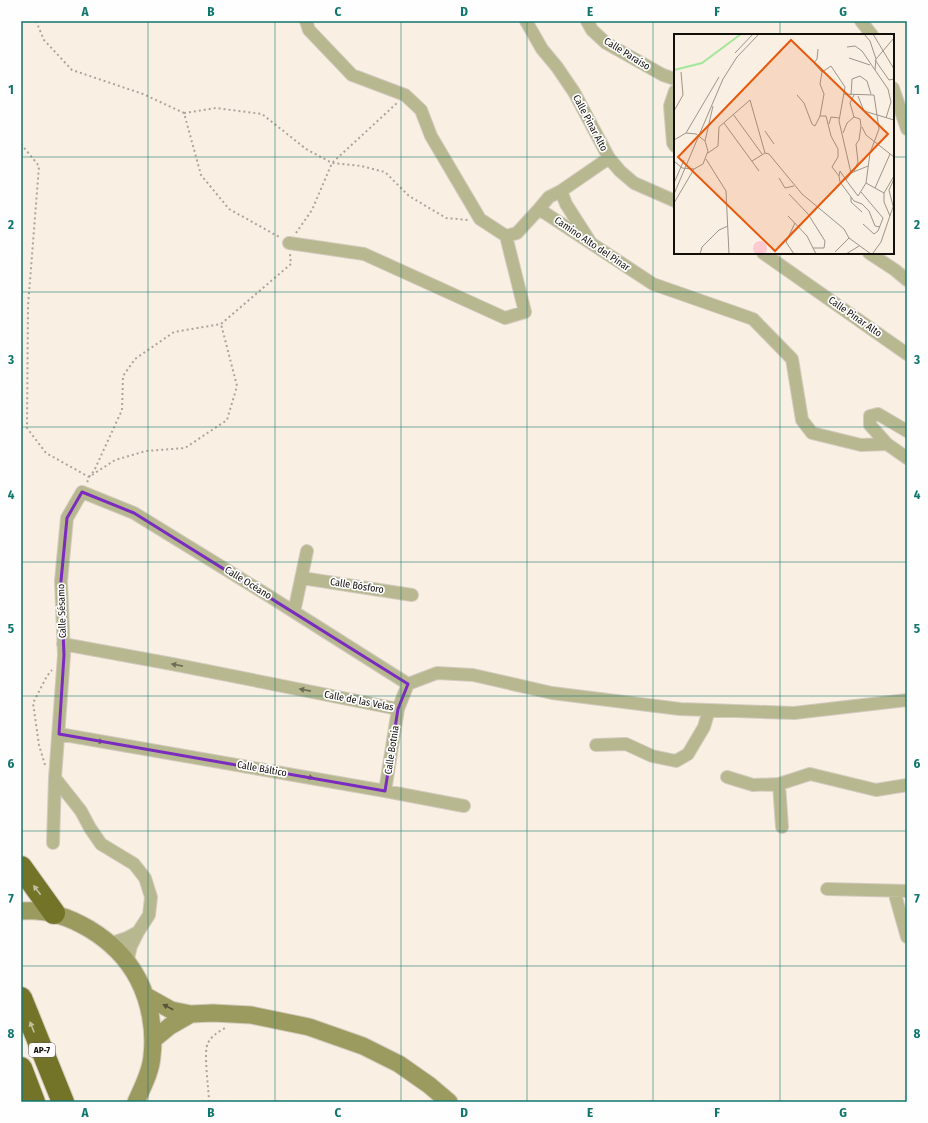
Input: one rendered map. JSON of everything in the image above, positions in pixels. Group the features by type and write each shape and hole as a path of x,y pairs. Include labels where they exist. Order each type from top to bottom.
{"highway":[{"path":"21,867 54,913"},
{"name":"AP-7","path":"21,998 63,1102"},
{"name":"AP-7","path":"21,1068 34,1102"}],"main road":[{"path":"21,911 28,910 54,913 75,920 109,944 127,963 138,978 146,996 151,1015 153,1040 152,1058 144,1084 136,1102"},
{"path":"146,996 171,1010 191,1014 243,1014 309,1027 363,1046 399,1064 429,1085 449,1102"},
{"path":"153,1040 170,1026 191,1014"}],"street":[{"path":"289,243 364,254 505,318 525,312 506,236 480,219 432,136 421,110 405,95 352,75 309,30 306,21"},
{"name":"Calle Pinar Alto","path":"526,21 542,50 557,67 574,92 609,158 620,171 634,183 674,201"},
{"name":"Calle Paraíso","path":"587,21 592,30 606,43 663,75 674,79"},
{"path":"861,21 871,34"},
{"path":"894,90 899,100 907,129"},
{"path":"674,94 670,106 674,143"},
{"path":"506,236 517,233 549,197 609,158"},
{"path":"561,190 566,204 593,246"},
{"name":"Camino Alto del Pinar","path":"539,208 593,246 652,284 753,319 792,359 802,420 812,433 861,445 887,444"},
{"name":"Calle Pinar Alto","path":"764,254 907,354"},
{"path":"870,254 907,280"},
{"path":"907,430 878,414 870,416 870,425 887,444 907,458"},
{"name":"Calle Océano","path":"82,492 134,513 408,684"},
{"name":"Calle Sésamo","path":"53,843 55,778 64,650 61,581 67,518 82,492"},
{"path":"294,612 307,551"},
{"name":"Calle Bósforo","path":"302,578 412,595"},
{"name":"Calle de las Velas","path":"64,650 172,664 398,709 408,684"},
{"path":"408,684 437,673 473,675 552,693 680,709 794,713 907,700"},
{"name":"Calle Botnia","path":"385,791 398,709"},
{"path":"596,745 626,744 652,756 676,762 688,754 704,727 709,710"},
{"name":"Calle Báltico","path":"59,734 464,806"},
{"path":"727,777 753,785 779,784 810,774 876,790 907,785"},
{"path":"55,778 81,811 101,844 134,864 145,878 151,897 149,915 131,946 127,963"},
{"path":"779,784 782,826"},
{"path":"827,889 907,891"},
{"path":"894,891 907,937"},
{"path":"109,944 127,938 138,932"}],"path":[{"path":"36,21 44,40 72,70 143,94 184,113 216,108 262,114 306,149 332,163 361,166 385,172 409,196 446,218 467,220 474,223"},
{"path":"82,492 89,477 94,471 122,410 123,376 135,359 174,332 221,324 291,264 289,243 312,210 332,163 405,95"},
{"path":"184,113 201,174 230,209 289,243"},
{"path":"21,144 39,166 28,306 27,428 46,454 89,477"},
{"path":"89,477 115,460 146,450 185,448 228,420 237,386 221,324"},
{"path":"55,778 44,764 39,745 33,703 47,676 64,650"},
{"path":"209,1102 206,1061 207,1044 214,1034 236,1021 243,1014"}],"highlighted area":[{"path":"82,492 134,513 408,684 398,709 385,791 59,734 64,655 61,581 67,518"}]}
